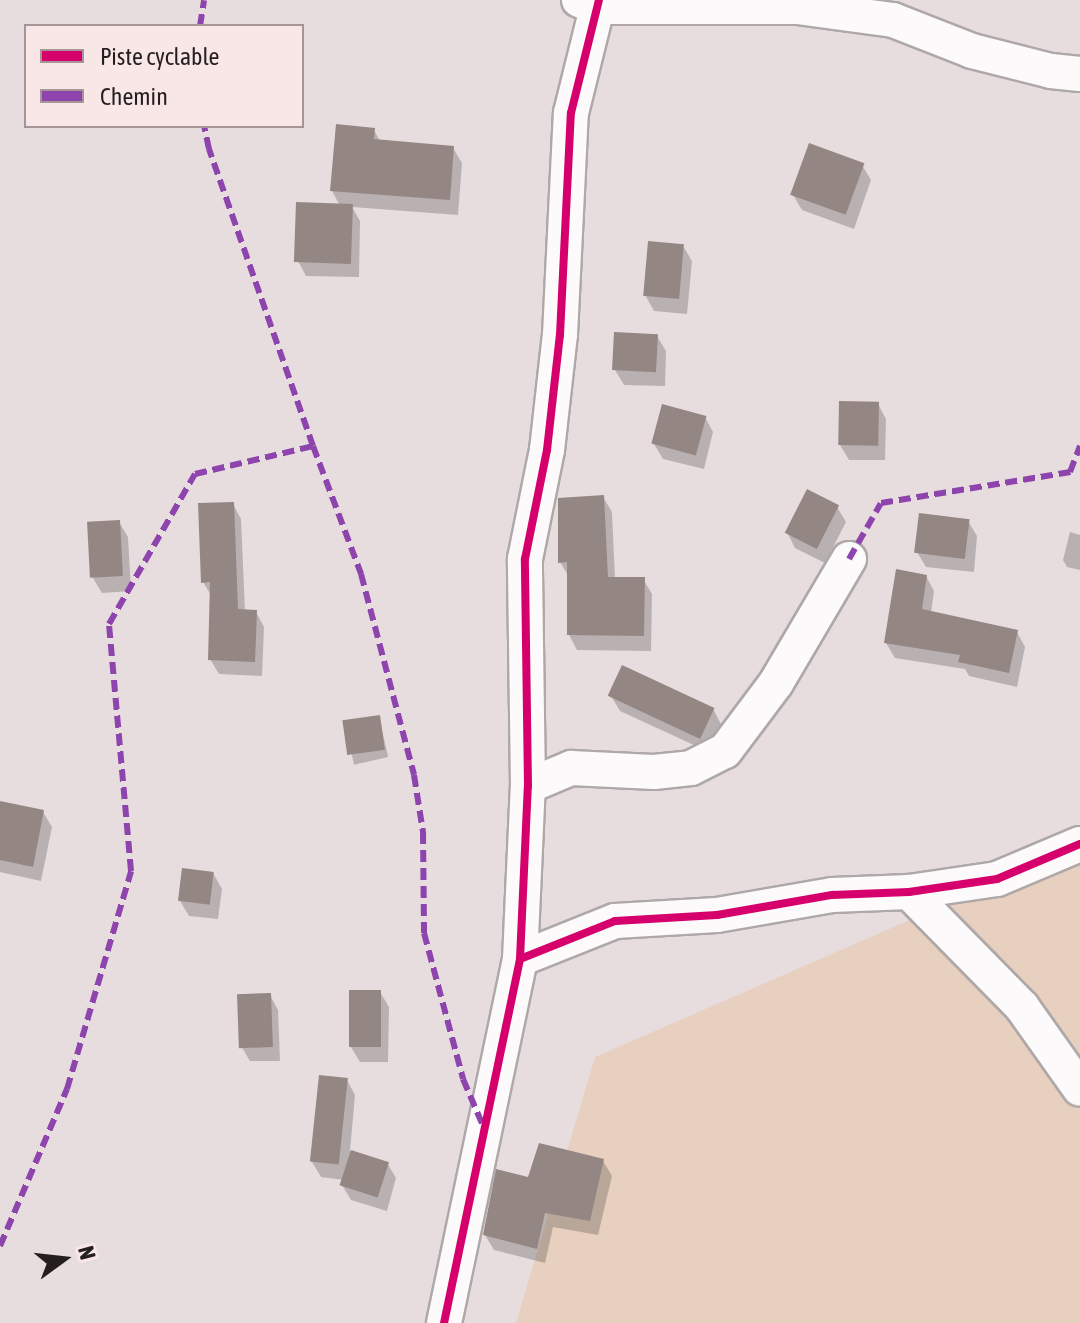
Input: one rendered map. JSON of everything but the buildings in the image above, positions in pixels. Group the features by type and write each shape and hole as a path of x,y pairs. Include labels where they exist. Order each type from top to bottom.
{"street":[{"path":"444,1323 520,959 528,786 525,559 547,450 560,335 571,113 592,2 797,7 893,20 972,51 1051,71 1080,74"},
{"path":"528,786 571,768 654,772 691,768 725,751 776,683 849,559"},
{"path":"520,959 615,921 717,915 832,895 909,892 997,879 1080,844"},
{"path":"909,892 1022,1007 1080,1089"}],"shaded area":[{"path":"1080,846 1080,1323 516,1323 595,1057"}],"marked path":[{"path":"200,24 204,0"},
{"path":"0,1246 67,1089 131,871 109,624 195,474 313,446 209,149 204,128"},
{"path":"313,446 361,574 414,775 423,832 424,933 463,1079 484,1128"},
{"path":"849,559 881,503 1070,472 1080,446"}],"cycle path":[{"path":"444,1323 520,959 528,786 525,559 547,450 560,335 571,113 599,0"},
{"path":"520,959 615,921 717,915 832,895 909,892 997,879 1080,844"}]}
